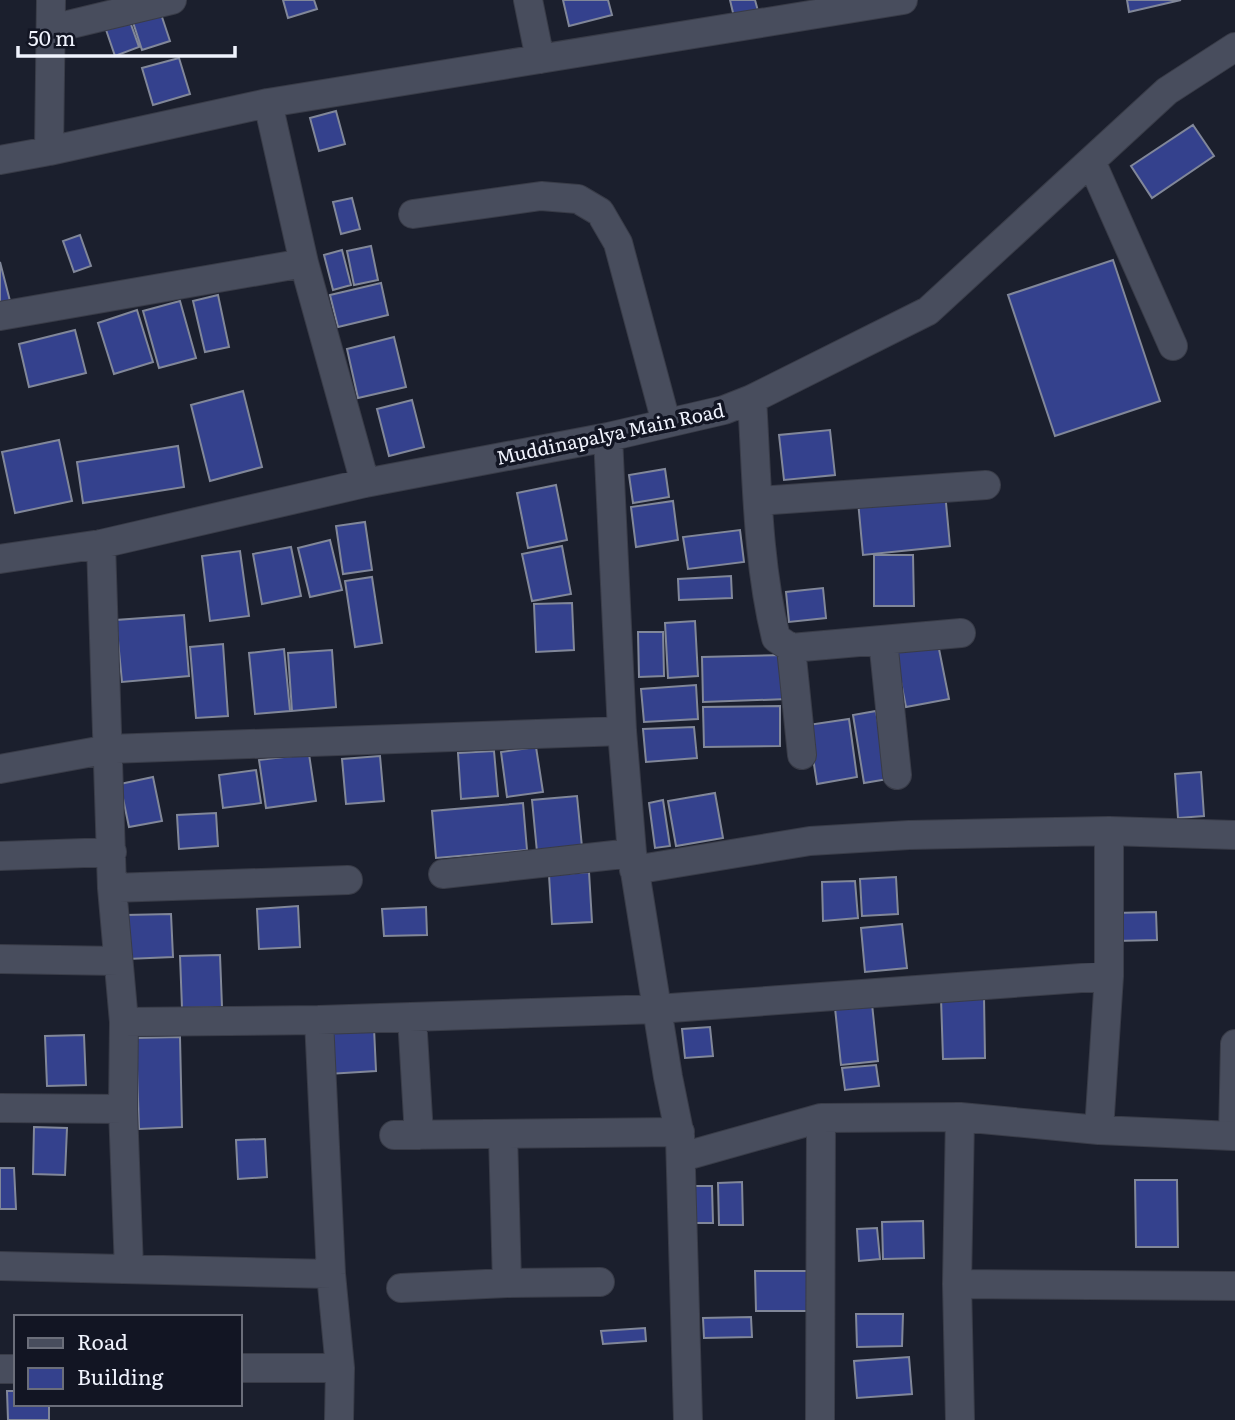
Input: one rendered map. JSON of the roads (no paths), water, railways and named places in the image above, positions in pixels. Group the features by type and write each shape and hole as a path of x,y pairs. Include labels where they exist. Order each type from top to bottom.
{"street":[{"path":"49,151 51,0"},
{"path":"51,29 172,0"},
{"path":"528,0 540,59"},
{"path":"0,160 268,103 903,0"},
{"name":"Muddinapalya Main Road","path":"0,559 101,544 365,483 608,437 724,410 752,399 928,311 1167,91 1235,47"},
{"path":"268,103 304,263 365,483"},
{"path":"1091,161 1172,346"},
{"path":"413,214 541,196 578,199 600,212 618,243 666,422"},
{"path":"0,316 304,263"},
{"path":"752,399 767,601 776,638 791,648 961,633"},
{"path":"608,437 622,731 633,862 681,1145 688,1420"},
{"path":"758,501 986,485"},
{"path":"101,544 112,888 124,1023 123,1109 129,1269"},
{"path":"883,640 897,775"},
{"path":"791,648 802,755"},
{"path":"0,769 109,749 622,731"},
{"path":"1099,1130 1109,976 1109,831"},
{"path":"443,874 633,862 810,841 908,835 1109,831 1235,835"},
{"path":"0,856 112,852"},
{"path":"112,888 348,880"},
{"path":"0,959 118,961"},
{"path":"124,1023 657,1009 1109,976"},
{"path":"412,1017 406,1135 503,1134 681,1145 821,1118 960,1117 1099,1130 1233,1136 1235,1044"},
{"path":"318,1020 331,1274 340,1368 339,1420"},
{"path":"0,1108 123,1109"},
{"path":"960,1117 957,1284 960,1420"},
{"path":"820,1420 821,1118"},
{"path":"503,1134 507,1283"},
{"path":"0,1266 331,1274"},
{"path":"401,1288 600,1282"},
{"path":"957,1284 1235,1286"},
{"path":"242,1368 340,1368"}]}
